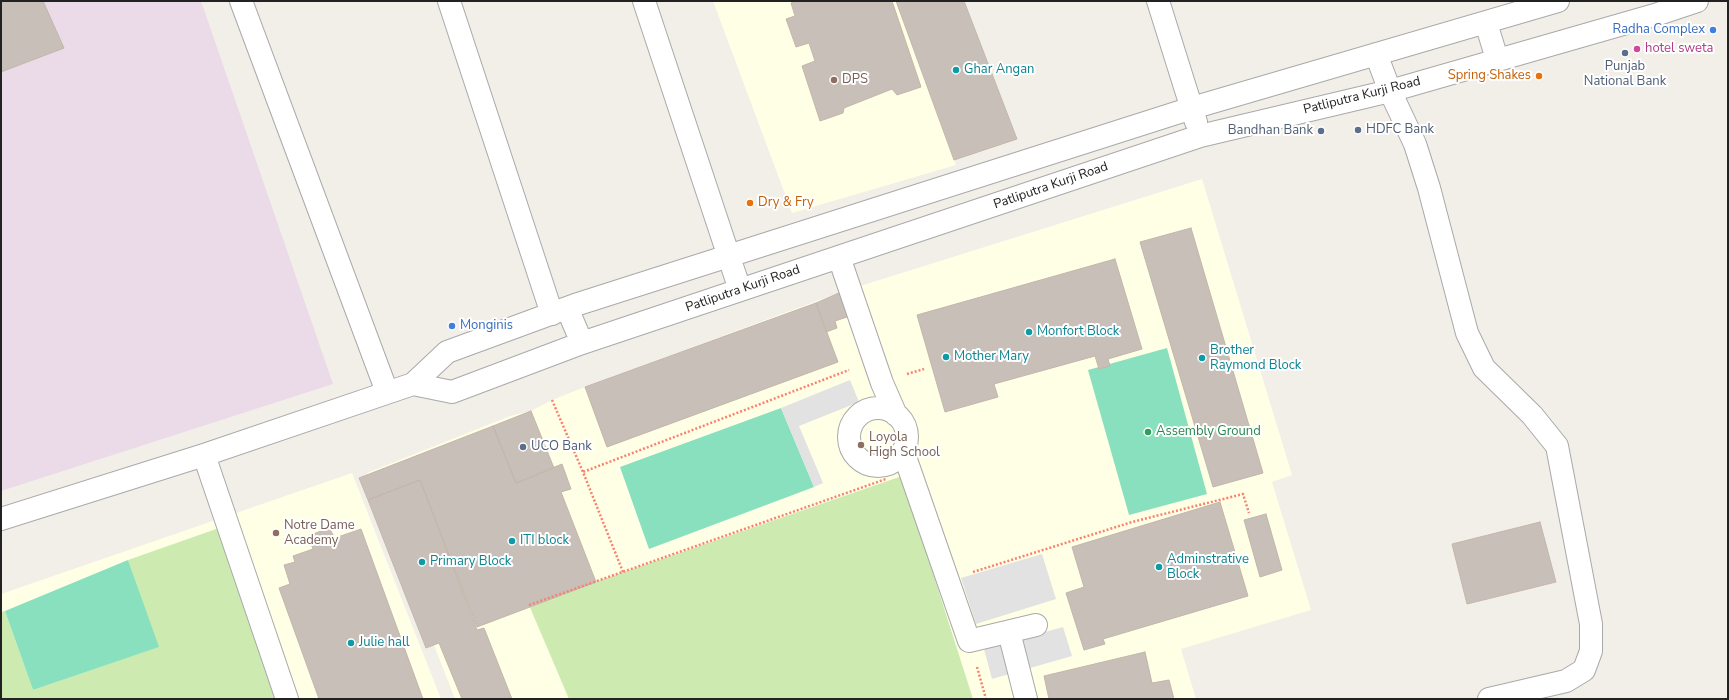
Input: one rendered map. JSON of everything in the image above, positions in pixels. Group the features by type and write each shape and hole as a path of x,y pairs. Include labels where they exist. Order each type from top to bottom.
{"street":[{"path":"241,1 387,392"},
{"path":"449,1 559,311 582,343"},
{"path":"644,1 740,290"},
{"path":"1158,1 1200,136"},
{"path":"1,519 204,455 413,384 447,352 559,311 1192,108 1558,1"},
{"name":"Patliputra Kurji Road","path":"413,384 452,392 582,343 1200,136 1390,90 1497,59 1657,7 1697,1"},
{"path":"1486,22 1497,59"},
{"path":"1376,54 1390,90 1415,144 1429,188 1467,333 1484,368 1532,415 1557,446 1590,624 1591,650 1584,670 1566,682 1489,699"},
{"path":"1041,156 1053,185"},
{"path":"883,207 894,238"},
{"path":"839,257 874,360 896,415"},
{"path":"907,461 897,459 889,464 879,466 871,465 862,461 856,456 851,448 849,440 853,422 868,410 878,408 888,410 896,415 902,422 906,432 907,461 969,641 1036,625"},
{"path":"204,455 287,699"},
{"path":"1009,632 1026,699"}],"path":[{"path":"583,472 874,360"},
{"path":"552,400 623,572"},
{"path":"529,605 623,572 907,461"},
{"path":"947,580 1132,522 1244,494 1250,513"},
{"path":"969,641 986,699"}],"shaded area":[{"path":"1,1 201,1 333,384 1,491"},
{"name":"DPS","path":"713,1 896,1 956,165 792,213"},
{"name":"Loyola High School","path":"1202,179 1292,475 1272,482 1311,610 1181,649 1196,699 455,699 367,473 510,416 531,411 552,400 585,387 841,292"},
{"path":"850,380 859,402 799,426 823,483 814,487 781,408"},
{"name":"Notre Dame Academy","path":"352,473 441,699 1,699 1,594"},
{"path":"1042,554 1056,599 976,624 961,578"},
{"path":"1063,627 1072,656 992,679 984,649"}],"green space":[{"name":"Assembly Ground","path":"1167,348 1207,494 1129,515 1088,370"},
{"path":"781,408 814,487 649,549 620,467"},
{"path":"902,476 973,699 569,699 529,605"},
{"path":"219,528 279,699 2,699 1,612 5,611 33,690 158,647 128,560"},
{"path":"128,560 159,647 33,690 5,611"}],"building":[{"path":"1,1 43,1 64,48 1,72"},
{"path":"796,1 892,1 921,87 897,95 892,89 844,108 843,113 820,121 802,66 815,61 809,43 796,47 786,19 795,16 791,3"},
{"name":"Ghar Angan","path":"896,1 964,1 1017,139 954,160"},
{"name":"Brother Raymond Block","path":"1191,228 1263,473 1213,487 1140,242"},
{"name":"Monfort Block","path":"1115,259 1142,349 1108,359 1110,366 1099,369 1095,356 994,384 998,397 945,412 917,315"},
{"path":"841,292 850,316 835,321 837,328 826,332 816,303"},
{"path":"816,303 838,362 607,447 585,387"},
{"name":"UCO Bank","path":"531,411 554,468 516,483 493,426"},
{"name":"ITI block","path":"493,426 516,483 562,464 571,489 561,492 596,582 477,627 420,480 368,500 359,478"},
{"name":"Primary Block","path":"420,480 477,630 484,628 512,699 462,699 439,643 426,648 368,500"},
{"name":"Adminstrative Block","path":"1220,502 1248,596 1103,639 1105,644 1084,650 1066,593 1084,587 1072,547"},
{"path":"1266,514 1282,570 1260,577 1244,520"},
{"path":"1540,522 1556,582 1467,604 1452,544"},
{"name":"Julie hall","path":"329,528 335,538 361,529 423,699 319,699 279,588 290,584 284,565 295,562 293,556 313,549 308,536"},
{"path":"1145,652 1152,683 1169,680 1174,699 1049,699 1044,676"}],"place":[{"name":"Radha Complex","path":"1713,30"},
{"name":"hotel sweta","path":"1637,49"},
{"name":"Punjab National Bank","path":"1625,53"},
{"name":"Ghar Angan","path":"956,70"},
{"name":"Spring Shakes","path":"1539,76"},
{"name":"DPS","path":"834,80"},
{"name":"HDFC Bank","path":"1358,130"},
{"name":"Bandhan Bank","path":"1321,131"},
{"name":"Dry & Fry","path":"750,203"},
{"name":"Monginis","path":"452,326"},
{"name":"Monfort Block","path":"1029,332"},
{"name":"Mother Mary","path":"946,357"},
{"name":"Brother Raymond Block","path":"1202,358"},
{"name":"Assembly Ground","path":"1148,432"},
{"name":"Loyola High School","path":"861,445"},
{"name":"UCO Bank","path":"523,447"},
{"name":"Notre Dame Academy","path":"276,533"},
{"name":"ITI block","path":"512,541"},
{"name":"Primary Block","path":"422,562"},
{"name":"Adminstrative Block","path":"1159,567"},
{"name":"Julie hall","path":"351,643"}]}
